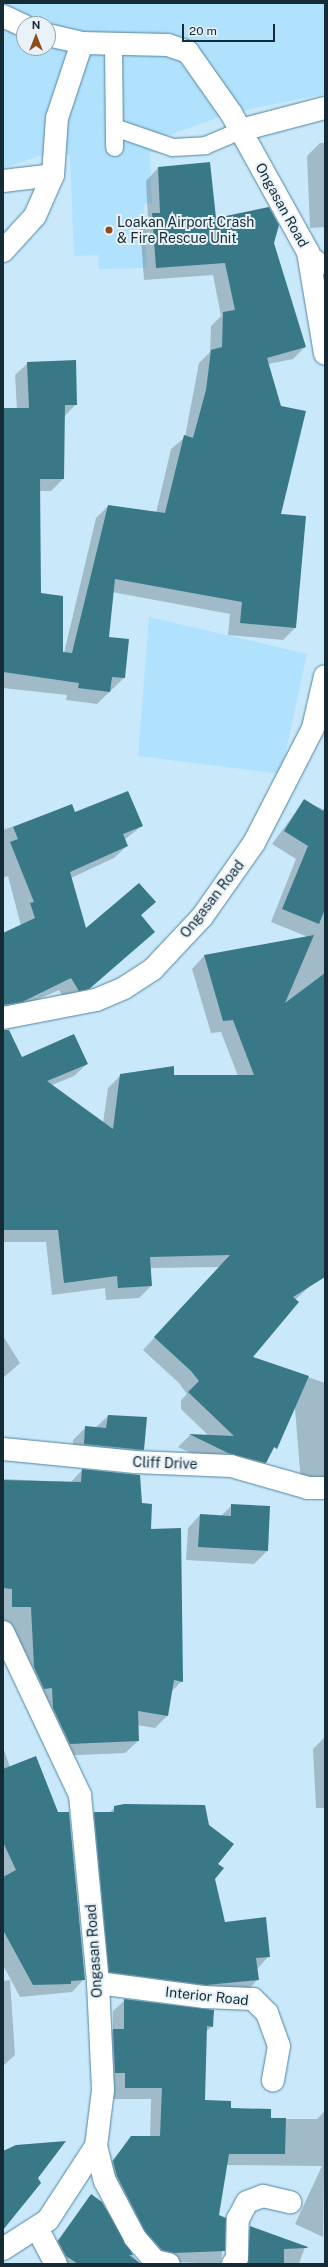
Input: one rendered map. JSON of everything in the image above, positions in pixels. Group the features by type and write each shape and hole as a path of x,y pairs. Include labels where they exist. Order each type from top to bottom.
{"street":[{"path":"3,16 16,22"},
{"name":"Ongasan Road","path":"56,37 82,43 114,45 168,45 188,52 241,130 308,252 325,354"},
{"path":"3,251 35,216 53,174 57,118 82,43"},
{"path":"241,130 325,108"},
{"path":"3,181 53,174"},
{"name":"Ongasan Road","path":"3,1018 96,1000 124,988 158,964 202,917 254,843 313,728 325,676"},
{"name":"Cliff Drive","path":"3,1449 135,1462 231,1466 308,1488 325,1488"},
{"name":"Ongasan Road","path":"3,1632 80,1795 98,1983 102,2090 96,2146 48,2220 3,2249"},
{"name":"Interior Road","path":"98,1983 205,1997 253,1999 266,2013 279,2046 274,2080"},
{"path":"96,2146 105,2180 135,2238 155,2261 169,2264"},
{"path":"233,2264 237,2258 238,2219 247,2202 263,2196 290,2202"},
{"path":"37,2228 56,2264"}],"lane":[{"path":"114,45 114,147"},
{"path":"114,127 172,147 205,145 241,130"},
{"path":"308,252 325,266"}],"shaded area":[{"path":"3,3 325,3 325,94 231,113 158,139 160,152 150,152 152,203 144,204 147,268 99,269 98,255 74,256 70,155 39,156 3,168"},
{"path":"149,617 307,654 281,774 138,756"}],"building":[{"path":"210,162 216,218 269,207 279,225 274,243 306,347 267,358 281,406 306,411 281,514 306,516 296,628 240,623 242,602 115,579 109,637 129,639 125,678 112,677 110,692 78,688 79,683 3,672 3,408 29,408 27,362 76,360 77,405 65,405 64,479 40,479 41,593 63,596 63,652 72,653 108,505 165,513 184,435 193,438 206,390 211,350 222,347 223,312 235,310 225,263 156,268 152,213 160,213 158,167"},
{"path":"128,791 143,826 123,834 128,846 70,872 86,928 139,883 156,902 141,915 155,932 89,989 79,991 71,978 22,1002 3,1005 3,933 35,918 30,903 34,902 10,842 18,839 13,827 72,804 75,812"},
{"path":"304,799 323,811 325,808 325,909 319,924 282,909 308,846 284,831"},
{"path":"314,935 285,1003 325,973 325,1277 293,1297 299,1302 253,1357 309,1376 277,1449 274,1447 266,1463 228,1453 189,1434 234,1436 188,1392 199,1381 191,1371 154,1337 230,1255 150,1257 152,1286 118,1288 117,1276 64,1283 58,1230 3,1230 3,1030 9,1030 22,1057 74,1034 88,1064 47,1081 113,1129 120,1074 174,1066 174,1075 254,1075 233,1020 223,1021 204,955"},
{"path":"108,1415 147,1417 144,1450 84,1444 85,1426 106,1428"},
{"path":"82,1469 140,1475 142,1503 152,1504 151,1529 181,1528 183,1682 174,1680 168,1716 138,1711 139,1741 70,1744 53,1708 52,1688 44,1689 34,1667 31,1607 12,1607 12,1589 3,1588 3,1480 81,1482"},
{"path":"231,1504 270,1506 268,1551 198,1547 200,1514 231,1516"},
{"path":"36,1756 58,1812 69,1812 85,1980 71,1981 71,1984 33,1985 3,1930 3,1877 16,1870 3,1842 3,1769"},
{"path":"124,1804 205,1805 209,1825 234,1844 218,1864 224,1868 215,1879 225,1922 266,1917 270,1957 256,1958 259,1980 206,1985 109,1972 94,1812 114,1812 114,1806"},
{"path":"124,1999 214,2010 213,2027 207,2026 205,2100 231,2101 231,2108 271,2109 271,2118 286,2118 285,2154 229,2154 219,2215 226,2218 225,2251 174,2253 162,2250 145,2231 117,2176 113,2161 131,2136 160,2136 162,2088 125,2088 125,2073 115,2073 113,2029 124,2029"},
{"path":"66,2141 38,2178 41,2183 3,2230 3,2151 16,2145"},
{"path":"91,2194 102,2202 133,2255 129,2255 141,2264 78,2264 66,2256 58,2241"},
{"path":"250,2226 308,2247 284,2249 284,2264 248,2264"}],"place":[{"name":"Loakan Airport Crash & Fire Rescue Unit","path":"109,230"}]}
